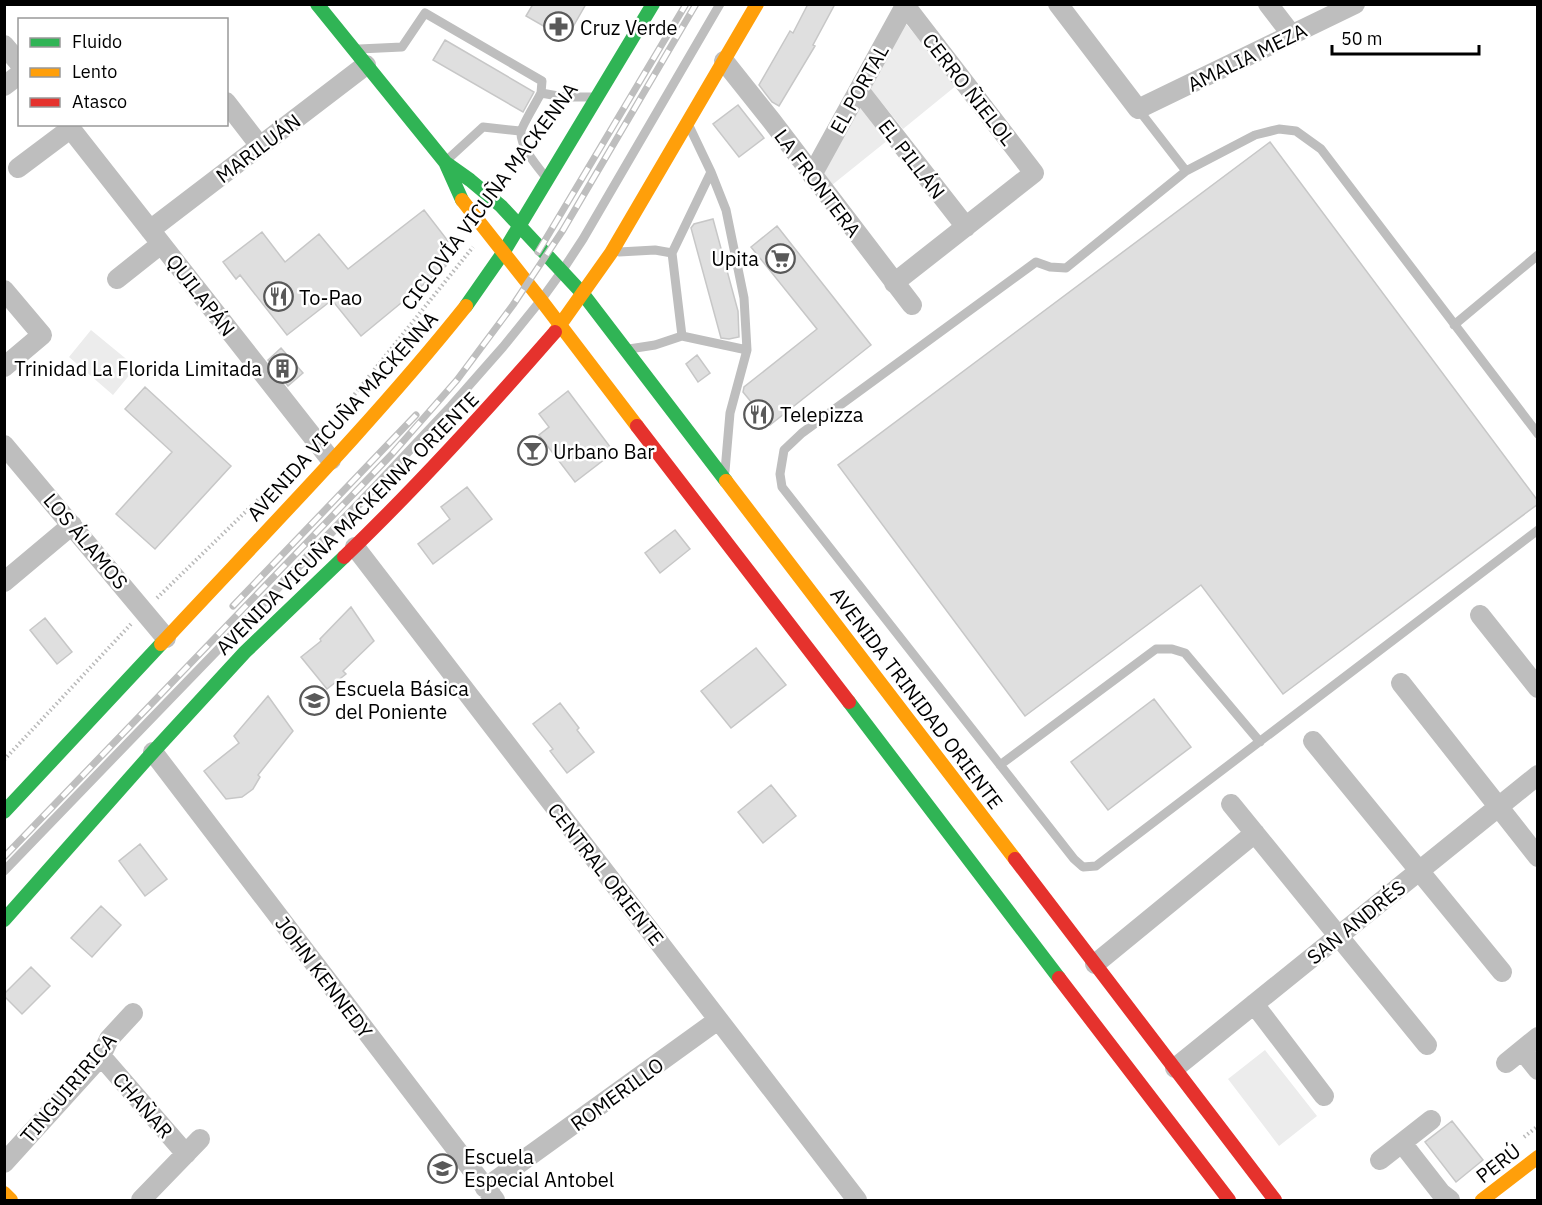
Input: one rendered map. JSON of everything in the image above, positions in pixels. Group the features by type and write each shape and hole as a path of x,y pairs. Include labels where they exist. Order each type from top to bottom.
{"main road":[{"path":"317,4 445,162 463,202 484,230 541,300 1229,1200"},
{"name":"AVENIDA VICUÑA MACKENNA","path":"4,812 438,342 503,253 653,4"},
{"name":"AVENIDA VICUÑA MACKENNA ORIENTE","path":"4,920 245,652 355,547 461,437 560,326 610,253 757,4"},
{"name":"AVENIDA TRINIDAD ORIENTE","path":"445,162 501,206 583,294 1275,1200"},
{"name":"PERÚ","path":"1482,1200 1538,1157"},
{"path":"4,1193 11,1200"}],"street":[{"path":"1058,4 1138,110"},
{"path":"1268,4 1292,35"},
{"name":"AMALIA MEZA","path":"1138,110 1355,4"},
{"name":"EL PORTAL","path":"812,175 905,5"},
{"name":"CERRO ÑIELOL","path":"905,5 1034,173 966,227"},
{"path":"4,45 18,62"},
{"name":"LA FRONTERA","path":"724,62 912,305"},
{"name":"MARILUÁN","path":"117,279 156,237 261,146 366,65"},
{"path":"4,86 18,76"},
{"name":"EL PILLÁN","path":"859,90 966,227"},
{"path":"228,105 261,146"},
{"name":"QUILAPÁN","path":"18,168 69,127 331,460"},
{"path":"894,283 966,227"},
{"path":"4,290 42,336 4,367"},
{"name":"LOS ÁLAMOS","path":"4,445 166,638"},
{"path":"4,582 72,525"},
{"name":"CENTRAL ORIENTE","path":"355,547 856,1200"},
{"path":"1480,615 1538,688"},
{"path":"1401,683 1538,857"},
{"path":"1313,741 1502,972"},
{"name":"JOHN KENNEDY","path":"153,752 490,1194"},
{"name":"SAN ANDRÉS","path":"1175,1068 1538,775"},
{"path":"1231,804 1427,1045"},
{"path":"1095,964 1255,833"},
{"path":"1254,1004 1324,1096"},
{"name":"TINGUIRIRICA","path":"4,1163 100,1056 109,1039 133,1013"},
{"name":"ROMERILLO","path":"490,1194 718,1020"},
{"path":"1506,1063 1530,1044 1538,1070"},
{"name":"CHAÑAR","path":"100,1056 186,1154"},
{"path":"1380,1160 1431,1120"},
{"path":"141,1200 200,1138"},
{"path":"1402,1143 1450,1200"}],"lane":[{"path":"4,872 411,450 480,374 562,271 720,4"},
{"path":"353,49 402,46 425,13 542,81 541,93 520,131 529,154 547,180"},
{"path":"541,93 564,97 597,98"},
{"path":"1138,110 1186,171"},
{"path":"688,123 726,210 744,298 747,350 730,413 725,478"},
{"path":"445,162 483,127 520,131"},
{"path":"1538,434 1321,150 1296,132 1279,129 1255,135 1186,171 1066,268 1050,267 1036,262 802,433 784,450 780,474 782,487 1074,859 1083,867 1096,866 1538,530"},
{"path":"682,336 672,253 711,172"},
{"path":"610,253 655,250 672,253"},
{"path":"1455,325 1538,255"},
{"path":"626,350 655,345 682,336 747,350"},
{"path":"1000,765 1156,649 1172,649 1185,653 1260,741"}],"path":[{"name":"CICLOVÍA VICUÑA MACKENNA","path":"346,406 470,252 484,230"},
{"path":"4,760 144,611 275,483"}],"shaded area":[{"path":"901,18 957,85 903,129 865,82"},
{"path":"853,98 888,140 832,185 815,165"},
{"path":"91,330 136,367 113,395 69,357"},
{"path":"1265,1050 1317,1116 1279,1146 1228,1079"}],"building":[{"name":"Cruz Verde","path":"533,4 586,4 566,39 526,16"},
{"path":"808,4 835,4 813,45 815,46 779,106 772,102 759,85 790,31 793,33"},
{"path":"445,40 534,92 523,112 433,60"},
{"path":"738,105 764,138 739,157 713,124"},
{"path":"1270,142 1538,504 1283,694 1201,585 1025,716 838,465"},
{"path":"424,210 448,241 440,258 446,266 361,336 332,300 287,335 240,275 236,279 223,262 262,232 285,262 319,234 348,269"},
{"path":"713,219 738,311 739,337 729,339 721,338 691,228 694,224"},
{"path":"777,226 871,345 770,425 743,392 744,387 817,329 751,247"},
{"name":"Trinidad La Florida Limitada","path":"281,348 303,373 288,386 268,360"},
{"path":"697,355 710,373 698,382 686,364"},
{"path":"145,387 231,466 155,549 116,514 172,452 125,409"},
{"path":"568,391 614,452 575,482 539,435 549,427 539,414"},
{"path":"467,487 492,519 433,564 418,544 450,519 441,507"},
{"path":"675,530 690,549 660,573 645,553"},
{"path":"351,607 374,641 343,671 346,674 327,689 301,657 321,641 320,639"},
{"path":"45,618 72,652 57,664 30,630"},
{"path":"756,648 786,685 731,728 701,691"},
{"path":"268,696 293,731 258,775 260,777 253,789 242,797 226,799 204,771 239,743 234,736"},
{"path":"1154,699 1191,747 1108,810 1071,762"},
{"path":"560,703 594,752 567,773 550,751 553,749 533,724"},
{"path":"771,785 796,816 763,843 738,812"},
{"path":"140,844 167,879 145,896 119,861"},
{"path":"101,906 121,925 92,957 71,938"},
{"path":"31,967 50,986 22,1014 4,994"},
{"path":"1452,1121 1483,1160 1456,1182 1425,1142"}],"railway":[{"path":"538,252 686,4"},
{"path":"4,857 392,454 457,380 513,305 563,230 696,4"},
{"path":"233,606 416,415"}],"traffic: fast":[{"path":"317,4 445,162 462,200"},
{"path":"466,306 503,253 653,4"},
{"path":"446,163 501,206 583,294 726,481"},
{"path":"4,920 245,652 344,557"},
{"path":"4,812 161,644"},
{"path":"849,702 1059,978"}],"traffic: slow":[{"path":"555,332 611,253 757,4"},
{"path":"462,200 637,426"},
{"path":"161,644 355,436 466,306"},
{"path":"726,481 1015,859"},
{"path":"1482,1200 1538,1157"},
{"path":"4,1193 11,1200"}],"traffic: jam":[{"path":"344,557 452,447 555,332"},
{"path":"637,426 849,702"},
{"path":"1015,859 1275,1200"},
{"path":"1059,978 1229,1200"}],"place":[{"name":"Cruz Verde","path":"559,27"},
{"name":"Upita","path":"780,258"},
{"name":"To-Pao","path":"278,297"},
{"name":"Trinidad La Florida Limitada","path":"283,368"},
{"name":"Telepizza","path":"759,414"},
{"name":"Urbano Bar","path":"532,451"},
{"name":"Escuela Básica del Poniente","path":"314,700"},
{"name":"Escuela Especial Antobel","path":"443,1168"}]}
